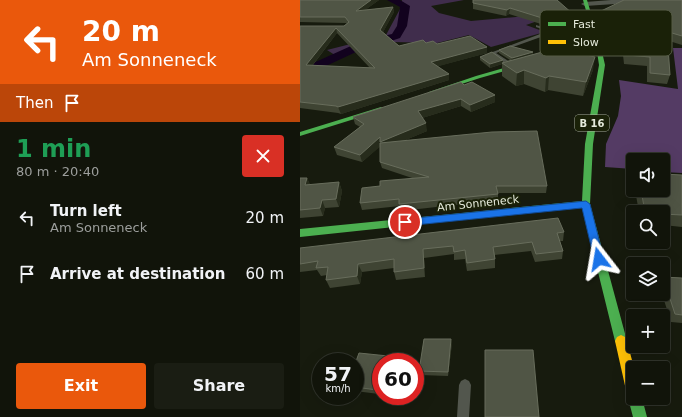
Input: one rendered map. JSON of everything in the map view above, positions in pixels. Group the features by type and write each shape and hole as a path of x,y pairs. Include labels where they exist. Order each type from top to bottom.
{"main road":[{"path":"420,96 551,56"},
{"name":"B 16","path":"600,56 602,65 589,144 586,204 626,362"},
{"path":"300,134 390,106"},
{"name":"Am Sonneneck","path":"300,233 586,204"},
{"path":"637,405 640,417"}],"street":[{"path":"585,2 615,2 623,0"}],"lane":[{"path":"514,67 492,53 540,36"},
{"path":"463,417 465,385"}],"shaded area":[{"path":"402,0 464,0 431,6 439,13 471,21 516,17 534,12 540,14 540,20 526,25 540,30 540,33 491,47 469,35 437,43 393,42 338,57 327,50 386,35 400,9"},
{"path":"673,48 682,48 682,173 670,172 670,153 626,153 626,168 605,167 606,144 618,116 621,96 619,80 678,89"}],"building":[{"path":"300,0 371,0 356,11 393,7 380,30 399,46 423,40 426,43 433,41 437,44 470,36 487,47 431,62 449,74 338,107 300,102 300,26 344,26 349,22 345,17 300,17","holes":["336,28 375,68 306,65"]},
{"path":"473,0 557,0 568,10 540,10 540,17 510,8 507,10 473,3"},
{"path":"624,0 682,0 682,36 672,33 672,10 603,10"},
{"path":"510,46 533,52 512,58 499,50"},
{"path":"492,52 503,60 490,64 480,57"},
{"path":"540,53 540,56 595,57 586,82 549,76 546,78 524,70 517,73 502,63"},
{"path":"638,56 669,56 670,75 650,73 650,57"},
{"path":"461,82 464,85 472,82 495,95 470,105 461,99 418,111 426,123 380,142 380,137 360,155 334,147 364,124 353,117"},
{"path":"537,131 547,186 496,186 498,194 399,204 399,199 360,203 362,188 380,186 380,181 429,177 380,162 380,143 492,132"},
{"path":"670,174 682,175 682,215 670,214 670,205 644,205 642,197 670,197"},
{"path":"300,178 307,178 305,185 339,182 336,199 322,200 320,208 300,210"},
{"path":"558,218 564,232 557,233 563,251 536,254 532,242 493,247 495,259 467,263 465,250 454,252 453,246 423,249 424,268 394,272 394,259 358,264 357,276 326,280 328,267 316,268 318,261 300,264 300,248"},
{"path":"670,277 682,278 682,315 675,314 670,299"},
{"path":"424,339 451,339 448,372 424,371 424,353 422,353"},
{"path":"485,350 533,350 539,417 485,417"},
{"path":"364,354 372,354 372,389 364,388"}],"waterway":[{"path":"300,74 366,43 385,40 396,36 402,26 405,6 392,0"}],"traffic: fast":[{"path":"585,0 588,10"},
{"path":"432,92 552,56"},
{"path":"601,56 602,65 589,144 586,204 621,341"},
{"path":"300,134 381,109"},
{"path":"300,233 586,204"},
{"path":"637,405 640,417"}],"traffic: slow":[{"path":"621,341 626,361"}],"route":[{"path":"405,222 586,204 599,259"}]}
